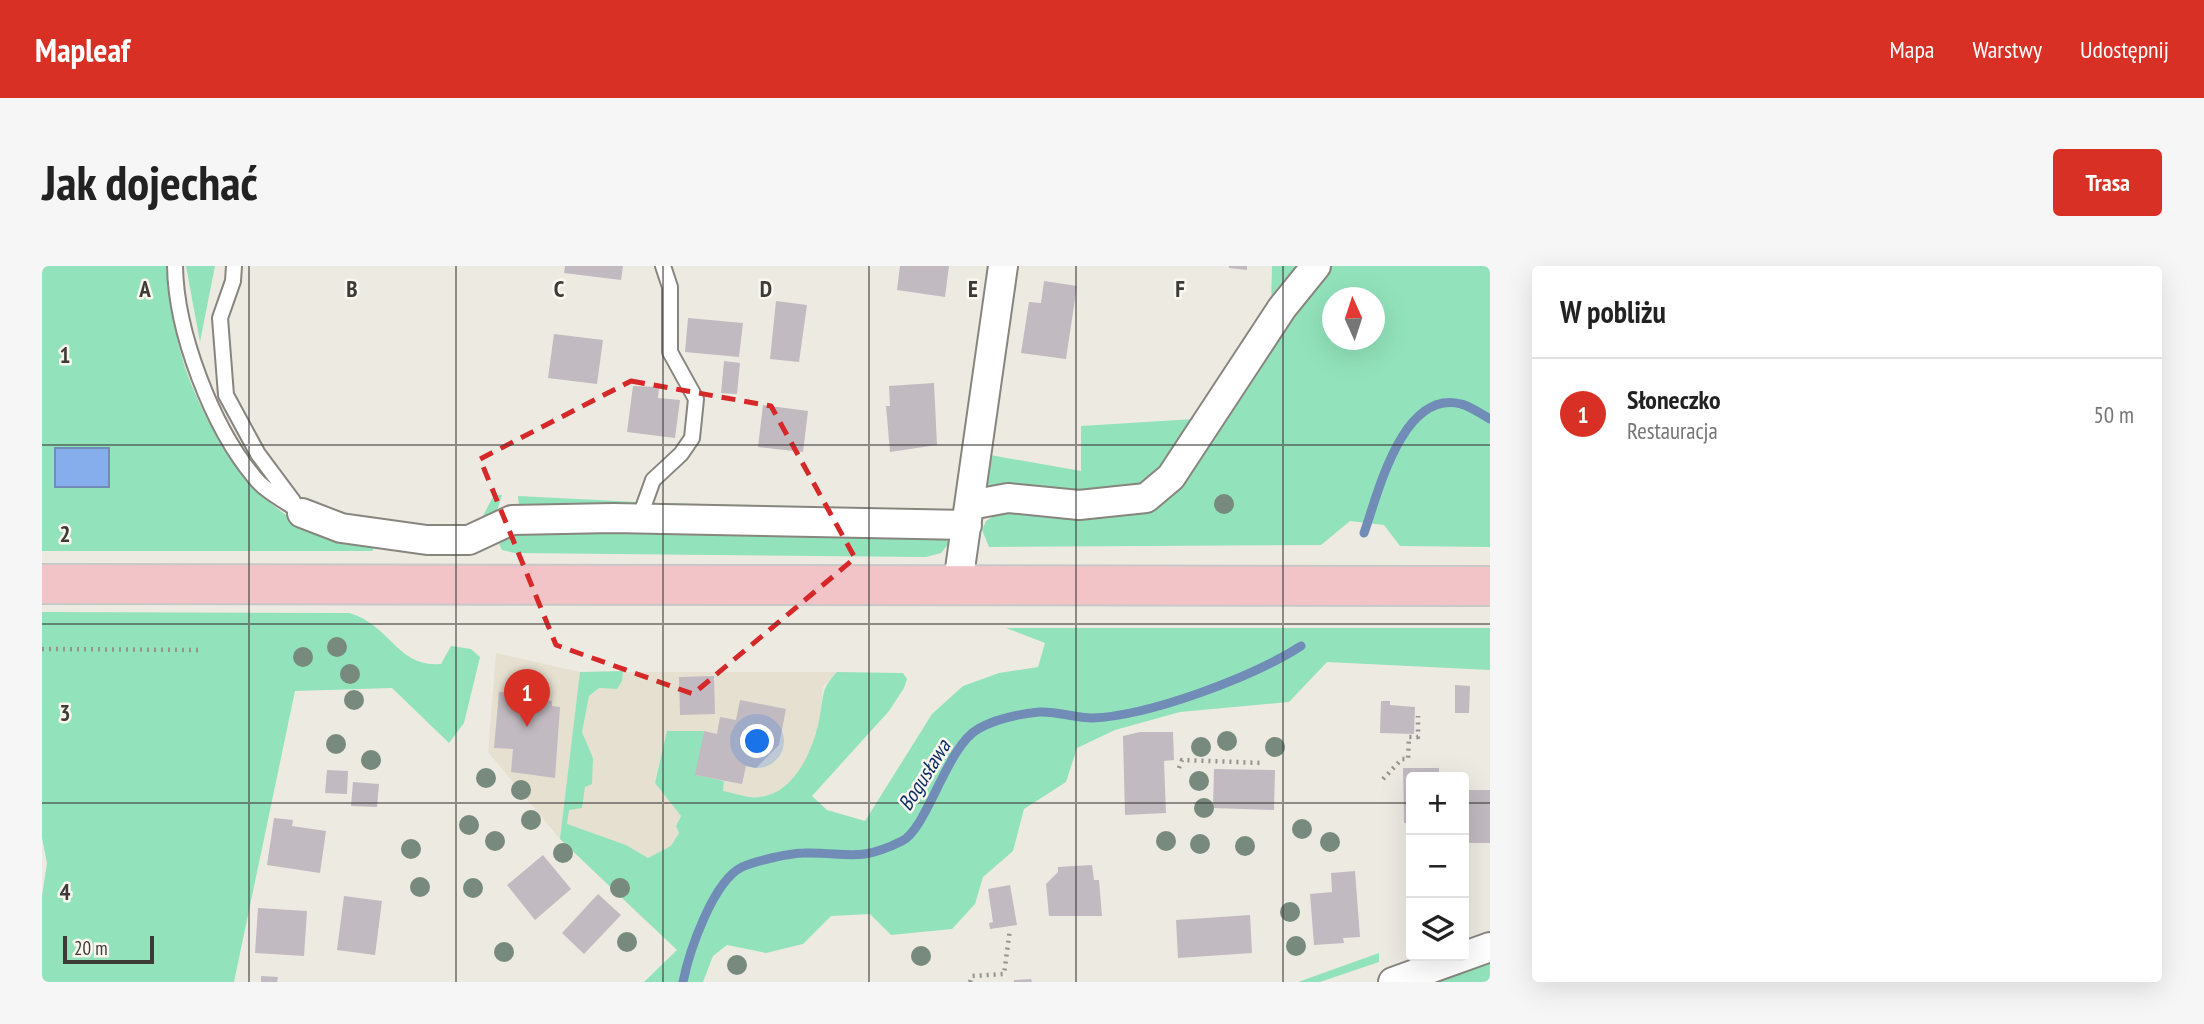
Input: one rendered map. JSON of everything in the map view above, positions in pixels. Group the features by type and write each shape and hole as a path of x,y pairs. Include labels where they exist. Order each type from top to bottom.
{"main road":[{"path":"42,584 958,583 1490,586"}],"street":[{"path":"958,583 1003,266"},
{"path":"302,513 341,528 427,540 469,540 512,520 969,515 1009,498 1079,505 1146,498 1171,477 1282,308 1316,266"},
{"path":"1393,982 1490,947"}],"lane":[{"path":"175,266 175,292 207,404 255,479 302,513"},
{"path":"234,266 233,281 220,318 226,395 258,454 302,513"},
{"path":"639,519 653,480 681,454 692,438 696,399 670,352 670,287 663,266"}],"path":[{"path":"42,649 202,650"},
{"path":"1383,779 1402,758 1408,759 1409,737 1418,737 1418,716"},
{"path":"1179,768 1181,760 1262,763"},
{"path":"970,982 972,976 1004,974 1010,929"}],"highlighted area":[{"path":"631,381 771,406 855,558 693,694 556,645 480,459"}],"shaded area":[{"path":"496,653 580,672 837,672 823,687 812,796 650,925 560,839 488,752"}],"green space":[{"path":"42,266 166,266 183,361 201,407 229,455 245,477 283,513 312,528 376,546 372,551 42,551"},
{"path":"186,266 215,266 200,342"},
{"path":"1272,266 1305,266 1271,306"},
{"path":"1327,266 1490,266 1490,547 1400,546 1384,525 1350,521 1321,545 989,547 982,530 986,521 1002,511 1114,513 1216,425"},
{"path":"1194,419 1162,472 1142,488 1106,493 997,488 989,486 986,479 990,455 1081,471 1081,426"},
{"path":"494,495 502,495 496,513 488,525 470,534 450,536 404,531 320,511 462,533 476,529"},
{"path":"518,496 637,502 632,509 526,511 519,506"},
{"path":"654,503 796,506 785,512 657,509"},
{"path":"512,529 898,531 951,541 941,553 926,557 515,553 502,550 499,544 503,536"},
{"path":"42,612 349,613 374,626 403,653 414,659 441,664 451,646 471,649 480,657 464,723 449,743 392,688 295,691 234,982 42,982 42,896 47,863 42,838"},
{"path":"1006,628 1490,628 1490,670 1327,662 1289,702 1180,712 1115,730 1077,748 1066,782 1024,809 1013,851 983,877 975,904 952,929 891,935 870,914 831,916 803,944 766,953 727,945 713,956 703,982 644,982 677,950 560,839 580,672 623,671 622,681 617,689 599,688 589,696 582,732 593,758 592,784 585,787 582,808 569,810 567,824 626,845 648,858 671,846 679,833 676,826 681,816 655,783 667,731 704,731 696,775 724,781 723,791 746,797 773,794 784,787 802,766 814,740 826,688 837,672 903,673 907,679 904,688 889,711 812,796 827,810 865,821 932,714 963,686 999,673 1038,667 1045,643"},
{"path":"1379,953 1379,962 1320,982 1298,982"},
{"path":"1490,956 1490,982 1419,982"}],"water":[{"path":"55,448 109,448 109,487 55,487"}],"building":[{"path":"565,266 623,266 621,280 564,273"},
{"path":"900,266 949,266 945,297 897,290"},
{"path":"1247,266 1247,270 1229,268"},
{"path":"1044,281 1077,286 1066,359 1021,353 1029,302 1041,303"},
{"path":"776,301 807,305 799,362 770,359"},
{"path":"688,318 743,323 739,357 685,352"},
{"path":"554,334 603,340 597,384 548,378"},
{"path":"724,361 740,363 737,394 721,393"},
{"path":"934,383 937,445 890,452 886,406 890,406 889,386"},
{"path":"633,386 659,387 658,398 680,400 675,438 627,432"},
{"path":"763,405 808,411 803,452 758,447"},
{"path":"714,676 715,714 680,715 679,677"},
{"path":"1455,685 1470,686 1469,713 1455,713"},
{"path":"499,692 542,694 542,700 552,701 552,706 560,707 555,778 511,772 513,749 494,748"},
{"path":"740,700 786,709 779,745 756,768 746,766 742,784 695,775 704,731 717,734 720,717 736,720"},
{"path":"1381,701 1390,701 1390,705 1415,707 1414,734 1380,733"},
{"path":"1140,732 1173,732 1174,760 1164,761 1166,813 1125,815 1123,736"},
{"path":"1403,768 1439,768 1439,772 1406,772 1404,823"},
{"path":"1214,769 1275,770 1274,810 1213,808"},
{"path":"327,770 348,771 347,794 325,793"},
{"path":"353,782 379,784 377,807 351,806"},
{"path":"1469,790 1490,790 1490,843 1469,843"},
{"path":"274,818 293,820 292,826 326,831 320,873 267,865"},
{"path":"543,855 571,889 535,920 507,885"},
{"path":"1092,865 1094,880 1099,880 1102,916 1049,916 1046,884 1058,872 1058,867"},
{"path":"1355,871 1360,937 1343,938 1344,943 1314,945 1310,894 1332,892 1331,873"},
{"path":"1010,885 1017,925 990,929 989,923 993,922 988,889"},
{"path":"598,894 621,915 584,954 562,933"},
{"path":"344,896 382,901 375,955 337,950"},
{"path":"258,908 307,911 304,956 255,953"},
{"path":"1250,915 1252,953 1178,958 1176,920"},
{"path":"261,976 278,977 277,982 261,982"},
{"path":"1031,979 1032,982 1014,982 1014,980"}],"waterway":[{"name":"Bogusława","path":"1364,533 1385,471 1396,448 1408,428 1423,412 1440,404 1461,404 1490,419"},
{"name":"Bogusława","path":"683,982 704,918 731,875 742,867 782,856 804,853 863,854 902,841 920,821 957,752 978,729 992,722 1024,714 1039,712 1092,718 1115,716 1171,703 1229,682 1301,646"}],"place":[{"name":"Słoneczko","path":"527,727"}]}
